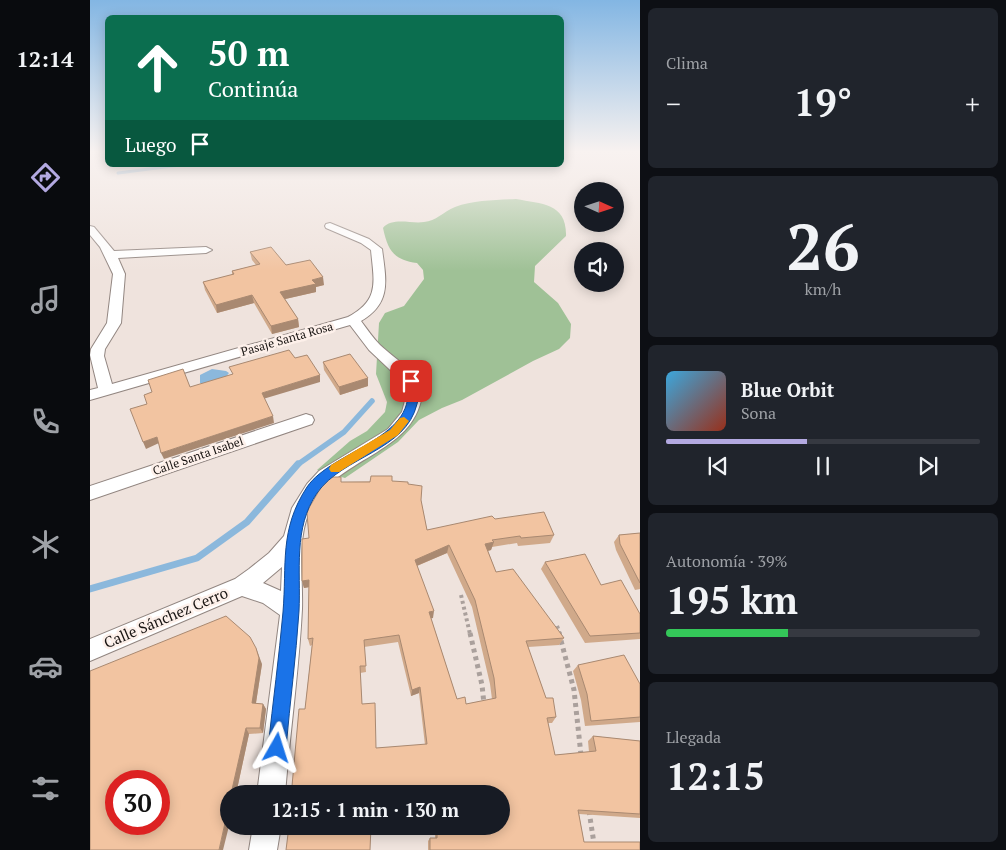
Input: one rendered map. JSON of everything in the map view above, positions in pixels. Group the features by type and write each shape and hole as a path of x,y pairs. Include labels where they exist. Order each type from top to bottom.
{"street":[{"name":"Pasaje Santa Rosa","path":"90,396 353,320 371,310 379,295 380,282 376,249 365,241 330,226"},
{"path":"90,229 110,255 119,274 114,323 98,349 97,356 106,391"},
{"path":"110,255 206,250"},
{"path":"272,785 291,610 293,539 299,514 313,489 325,476 394,432 409,414 414,393 411,381 374,347 353,320"},
{"name":"Calle Santa Isabel","path":"90,492 306,420"},
{"name":"Calle Sánchez Cerro","path":"90,650 242,586 276,561 293,539"},
{"name":"Calle Sánchez Cerro","path":"242,586 270,596 291,610"},
{"path":"263,850 266,835"}],"path":[{"path":"461,595 482,685 485,710"},
{"path":"557,626 568,656 575,695 581,757"},
{"path":"587,802 595,850"}],"green space":[{"path":"516,199 544,204 557,211 562,217 566,236 535,266 534,282 558,303 571,324 570,338 559,349 462,400 419,420 398,442 345,478 317,470 350,441 367,431 385,412 387,402 376,374 379,323 385,313 404,306 424,279 423,270 417,263 403,260 393,253 387,243 383,228 396,222 428,221 455,207 470,203"}],"water":[{"path":"212,369 229,373 225,378 200,383 200,375"}],"building":[{"path":"271,247 286,265 310,260 323,277 312,280 316,284 280,292 298,319 271,326 252,295 216,305 203,282 234,274 232,271 260,264 250,252"},
{"path":"289,350 295,358 307,355 320,375 262,393 273,416 161,453 157,437 143,442 130,409 147,404 144,395 152,392 148,380 183,369 190,387 233,374 229,367"},
{"path":"350,354 368,378 339,387 323,362"},
{"path":"371,476 392,476 392,481 408,482 408,484 422,486 421,500 427,530 492,516 495,519 544,512 554,535 521,538 520,536 492,540 494,542 485,544 496,572 513,569 564,638 526,641 546,698 553,698 556,717 547,718 555,755 596,751 593,736 640,741 640,814 578,810 584,842 640,842 640,850 430,850 430,838 437,838 437,835 510,835 510,785 292,785 299,709 305,709 313,638 308,639 309,580 302,581 302,539 309,538 307,513 320,489 331,477 341,477 341,482 370,482","holes":["449,545 475,600 494,678 496,698 466,704 465,697 457,699 429,612 434,611 415,560","399,635 412,690 420,687 427,744 376,748 375,703 362,704 360,666 366,666 364,640"]},
{"path":"640,533 640,583 620,544 619,535"},
{"path":"585,554 601,585 621,580 640,614 640,633 590,636 545,562"},
{"path":"226,616 250,637 256,648 259,658 252,703 263,704 260,728 246,728 233,785 220,785 220,835 222,835 219,850 90,850 90,671"},
{"path":"624,655 640,684 640,717 591,721 587,694 578,665"},
{"path":"288,835 371,835 370,850 286,850"}],"waterway":[{"path":"297,465 344,432 372,401"},
{"path":"90,589 197,558 247,522 297,465"}],"slow traffic":[{"path":"335,469 394,432 404,421"}],"route":[{"path":"277,748 291,610 293,539 299,514 313,489 325,476 394,432 409,414 414,393 411,381"}]}
